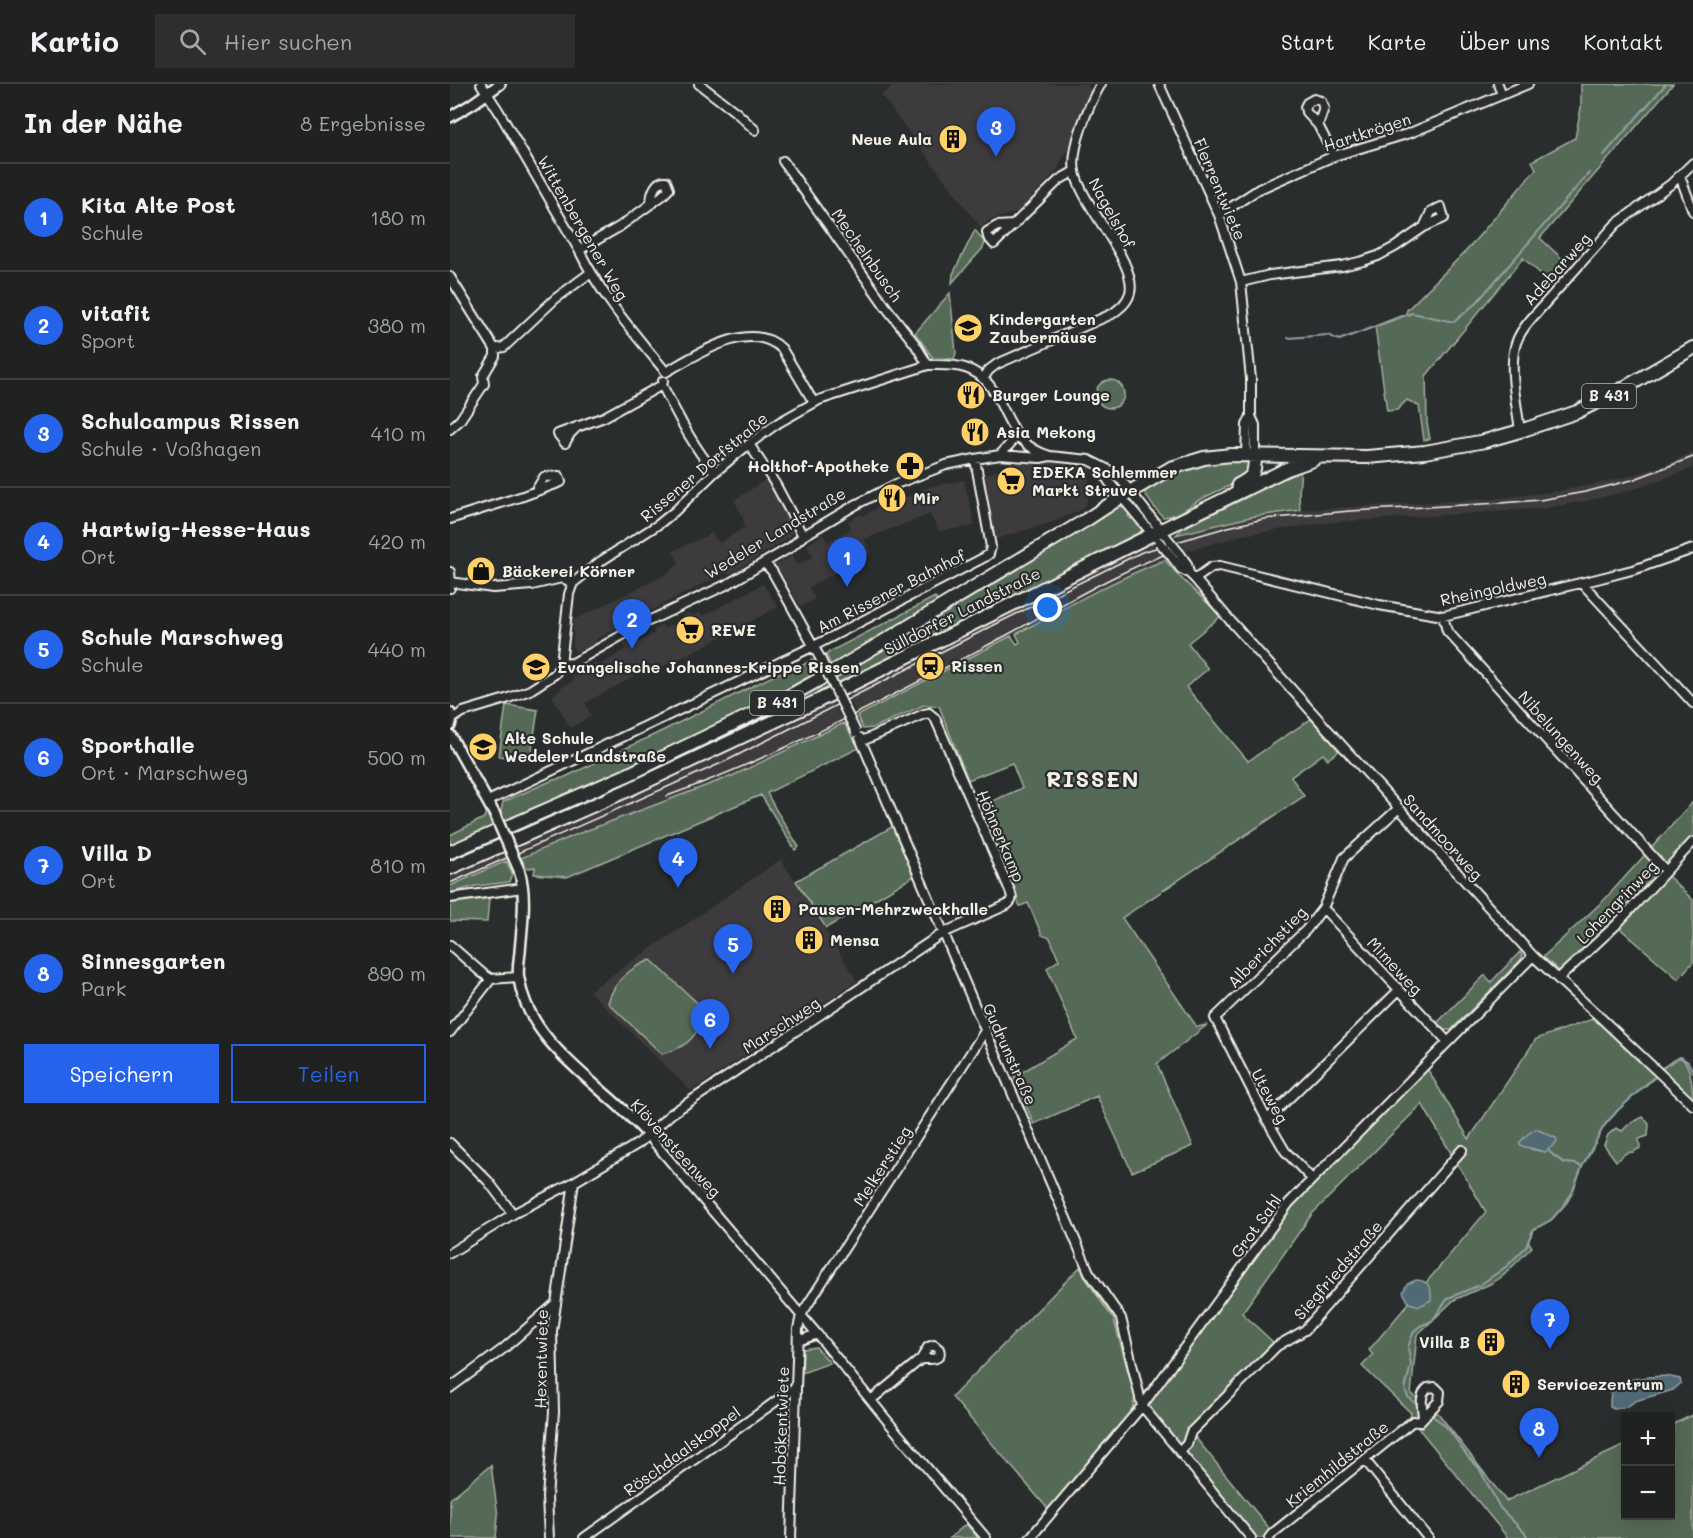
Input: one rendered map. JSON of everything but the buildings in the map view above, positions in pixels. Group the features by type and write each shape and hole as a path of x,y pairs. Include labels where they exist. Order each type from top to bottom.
{"main road":[{"name":"B 431","path":"1126,494 1160,473 1186,463 1216,456 1320,458 1389,456 1455,447 1520,431 1577,412 1619,391 1693,348"},
{"path":"1179,522 1200,504 1249,479 1254,471 1251,455"},
{"name":"B 431","path":"1160,536 1179,522 1287,470 1320,458"},
{"name":"Sülldorfer Landstraße","path":"450,852 627,775 786,698 1126,494"},
{"name":"Sülldorfer Landstraße","path":"450,868 646,782 1160,536"}],"street":[{"name":"Wittenbergener Weg","path":"481,84 579,250 590,273 613,308 666,372"},
{"path":"450,117 500,84"},
{"path":"699,84 755,130"},
{"name":"Nagelshof","path":"983,379 997,364 1112,314 1124,306 1130,293 1130,280 1119,250 1098,220 1081,189 1075,171 1075,158 1082,127 1101,84"},
{"name":"Flerrentwiete","path":"1159,84 1220,214 1240,282 1251,379 1251,416 1247,425 1251,455"},
{"path":"1498,84 1502,95"},
{"name":"Hartkrögen","path":"1220,214 1259,189 1334,156 1410,133 1528,84"},
{"path":"1318,125 1334,156"},
{"name":"Mechelnbusch","path":"783,162 928,365"},
{"name":"Adebarweg","path":"1520,431 1513,358 1517,340 1523,330 1616,224 1680,176 1693,163"},
{"path":"1014,225 1059,180 1075,171"},
{"path":"1680,176 1693,211"},
{"path":"579,250 619,227 651,204"},
{"path":"1240,282 1270,275 1342,266 1363,261 1395,247 1424,227"},
{"path":"495,349 504,347 555,299 590,273"},
{"path":"450,277 495,349 495,356 483,376 484,384 460,420 450,429"},
{"path":"578,426 604,417 662,385 666,372 707,349 740,338 761,337 777,344 814,403"},
{"name":"Rissener Dorfstraße","path":"573,583 601,561 659,524 715,472 778,423 814,403 928,365 944,364 965,368 983,379 1000,400 1018,435 1029,446 1050,456"},
{"path":"662,385 706,461 715,472"},
{"path":"1000,456 1018,435"},
{"path":"749,444 776,485 803,536"},
{"name":"Wedeler Landstraße","path":"451,717 516,696 537,686 557,672 561,664 577,662 642,624 728,584 791,547 803,536 856,504 896,484 946,465 1000,456 1040,458 1050,456 1089,460 1100,467 1109,482 1126,494 1160,536"},
{"name":"Am Rissener Bahnhof","path":"488,801 814,646 974,564 989,554 991,543 975,459"},
{"path":"450,519 535,492"},
{"name":"Sandmoorweg","path":"1160,536 1176,556 1187,564 1192,576 1222,611 1533,956 1693,1105"},
{"name":"Rheingoldweg","path":"1192,576 1220,566 1379,605 1443,616 1636,569 1693,549"},
{"name":"Gudrunstraße","path":"764,563 772,571 814,646 862,741 1089,1272 1121,1318 1142,1406 1251,1538"},
{"path":"450,572 450,584 493,588 532,585 562,578 573,583 569,594 561,664"},
{"path":"1582,583 1693,704"},
{"name":"Nibelungenweg","path":"1443,616 1447,631 1666,871"},
{"name":"Höhnerkamp","path":"862,741 920,715 930,714 937,721 1012,897 1008,905 944,933"},
{"name":"Klövensteenweg","path":"450,735 488,801 519,870 523,916 518,977 524,1000 538,1027 571,1064 648,1135 986,1538"},
{"name":"Alberichstieg","path":"1215,1018 1306,930 1323,908 1344,858 1399,808"},
{"name":"Lohengrinweg","path":"1558,980 1616,925 1693,842"},
{"path":"450,898 522,888"},
{"name":"Mimeweg","path":"1323,908 1448,1041"},
{"name":"Marschweg","path":"450,1253 513,1214 574,1182 639,1143 671,1114 944,933"},
{"path":"450,945 491,979 518,977"},
{"name":"Grot Sahl","path":"1030,1538 1142,1406 1289,1203 1533,956"},
{"path":"450,1032 491,979"},
{"path":"1267,1120 1399,990"},
{"name":"Uteweg","path":"1215,1018 1285,1151 1312,1179"},
{"name":"Melkerstieg","path":"801,1315 985,1031"},
{"path":"450,1143 488,1181 513,1214"},
{"name":"Siegfriedstraße","path":"1180,1451 1187,1444 1191,1432 1276,1346 1305,1330 1462,1150"},
{"name":"Hexentwiete","path":"549,1538 547,1497 554,1412 552,1331 574,1182"},
{"path":"450,1388 503,1349 555,1304"},
{"name":"Hobökentwiete","path":"791,1538 798,1329 801,1315"},
{"path":"798,1341 817,1334"},
{"path":"871,1400 921,1359"},
{"name":"Röschdaalskoppel","path":"584,1538 796,1387"},
{"name":"Kriemhildstraße","path":"1269,1538 1413,1421 1419,1422 1440,1398 1440,1392 1437,1389 1430,1387 1423,1392 1423,1416"},
{"path":"1365,1460 1428,1538"}],"shaded area":[{"path":"896,84 1087,84 1092,93 1057,170 1018,212 989,220 981,228 881,95"},
{"path":"1693,452 1693,468 1624,492 1546,508 1324,523 1243,535 1186,551 1176,535 1250,517 1300,510 1492,499 1558,491 1640,473"},
{"path":"1027,459 1088,466 1090,470 1087,503 1081,510 1053,522 996,539 982,478"},
{"path":"767,479 796,531 790,534 790,537 730,574 727,572 630,621 627,617 615,624 617,628 596,639 597,642 585,649 575,651 573,620 665,575 679,564 673,551 712,533 719,543 745,527 734,500"},
{"path":"964,480 975,526 939,531 930,514 865,539 870,554 809,587 815,599 801,607 776,565 793,555 797,565 813,557 807,545 823,534 827,542 849,530 851,527 848,521 879,507 877,502 894,493 897,500 900,500 929,487"},
{"path":"1151,544 1165,560 1140,569 857,716 848,695"},
{"path":"763,584 778,607 677,660 642,676 640,673 585,703 591,716 570,728 552,695 573,681 571,677 596,662 599,666 626,649 624,644 633,639 636,643 655,633 654,630 662,625 664,628 673,626 684,620 682,617 690,613 692,616 700,612 703,616"},
{"path":"833,702 844,723 732,776 580,833 521,858 515,844"},
{"path":"502,851 506,861 450,886 450,874"},
{"path":"781,859 857,981 691,1091 589,991"}],"green space":[{"path":"1581,84 1673,84 1540,238 1571,267 1554,286 1523,258 1426,376 1427,423 1430,439 1424,440 1419,406 1407,400 1397,410 1387,411 1375,326 1406,314 1407,310 1467,250 1536,169 1532,161 1575,138 1581,108"},
{"path":"975,230 985,243 983,248 952,283 953,274"},
{"path":"950,293 956,353 954,359 933,358 915,333"},
{"path":"1110,380 1120,384 1124,394 1120,404 1110,408 1100,404 1096,394 1100,384"},
{"path":"1240,459 1246,460 1251,465 1248,478 1173,515 1163,517 1152,505 1144,491 1165,477 1189,468"},
{"path":"1301,467 1300,510 1250,517 1176,535 1183,528 1266,488"},
{"path":"1119,505 1125,507 1130,513 1128,516 1131,519 1133,517 1142,527 1141,534 917,648 672,764 511,835 509,831 704,743"},
{"path":"1165,560 1221,616 1188,643 1208,669 1186,687 1248,761 1311,719 1339,751 1328,759 1323,754 1291,777 1304,796 1122,918 1197,1027 1207,1025 1157,1064 1193,1146 1132,1172 1097,1096 1034,1124 1014,1077 1077,1039 1047,968 1059,960 1050,938 1042,935 1028,903 1020,906 979,807 1022,788 1012,763 968,780 939,706 924,705 873,728 863,729 857,716 1011,636 1017,644 1020,642 1016,634 1108,585"},
{"path":"935,597 938,603 832,667 826,655 829,652"},
{"path":"811,660 814,661 819,671 781,692 664,750 505,822 501,811 503,802 553,780 563,778 785,670 800,667"},
{"path":"506,705 538,710 530,761 499,756"},
{"path":"844,723 859,748 767,793 799,847 795,850 761,795 567,877 534,874 535,867 526,867 521,858 580,833 732,776"},
{"path":"1693,802 1693,842 1665,873 1693,900 1693,962 1678,979 1616,925 1563,974 1543,957 1605,899"},
{"path":"486,811 493,828 450,847 450,835 484,818"},
{"path":"897,824 918,874 826,928 796,881"},
{"path":"497,836 499,841 450,862 450,857"},
{"path":"506,861 512,873 509,882 476,886 450,893 450,886"},
{"path":"489,898 487,922 450,921 450,902"},
{"path":"1520,952 1522,955 1519,962 1451,1030 1443,1030 1436,1024 1485,975 1491,982"},
{"path":"651,960 706,1011 691,1039 679,1048 662,1054 608,1003 614,988 624,976"},
{"path":"1601,1016 1660,1069 1680,1057 1688,1066 1693,1110 1660,1073 1618,1110 1604,1126 1583,1165 1572,1193 1551,1220 1533,1230 1528,1241 1532,1247 1503,1276 1454,1300 1417,1335 1411,1394 1438,1413 1506,1501 1621,1447 1621,1520 1675,1520 1675,1423 1693,1415 1693,1538 1508,1538 1419,1429 1410,1417 1411,1413 1362,1366 1373,1355 1369,1350 1486,1212 1422,1104 1312,1214 1242,1313 1277,1346 1191,1432 1273,1533 1269,1538 1251,1538 1142,1406 1289,1203 1425,1065 1469,1139 1536,1039","holes":["1536,1129 1555,1138 1545,1152 1531,1149 1523,1139"]},
{"path":"1643,1117 1649,1124 1648,1136 1639,1139 1640,1148 1626,1153 1616,1161 1604,1145 1608,1135 1616,1128 1622,1131 1629,1124"},
{"path":"1080,1267 1114,1320 1135,1397 1131,1415 1048,1509 952,1397"},
{"path":"816,1347 830,1363 802,1373 803,1349"},
{"path":"491,1465 498,1516 496,1538 450,1538 450,1499"},
{"path":"966,1524 978,1538 950,1538"}],"water":[{"path":"1536,1129 1556,1138 1555,1144 1545,1152 1522,1146 1519,1143"},
{"path":"1416,1280 1427,1283 1431,1292 1431,1300 1420,1306 1409,1303 1403,1292 1407,1284"},
{"path":"1666,1376 1680,1379 1681,1383 1673,1390 1635,1401 1627,1407 1614,1409 1610,1407 1611,1393 1619,1384 1635,1379"}],"waterway":[{"path":"1604,155 1666,84"},
{"path":"1288,338 1328,335 1339,340 1412,313 1454,322 1477,302 1589,173"},
{"path":"1662,1069 1681,1057 1688,1062 1693,1072"},
{"path":"1419,1406 1408,1397 1405,1389 1411,1365 1408,1347 1414,1331 1432,1321 1448,1298 1480,1285 1507,1266 1526,1247 1533,1230 1551,1220 1567,1202 1582,1167 1604,1126 1653,1078"},
{"path":"1548,1150 1564,1163 1582,1167"},
{"path":"1431,1415 1450,1431 1468,1457 1479,1468 1500,1508 1528,1538"}],"tram line":[{"path":"450,883 726,761 1142,552 1264,519 1350,511 1540,500 1632,480 1693,457"},
{"path":"667,796 754,761 840,722 1112,578 1177,550"}],"place":[{"name":"Neue Aula","path":"953,139"},
{"name":"Schulcampus Rissen","path":"996,157"},
{"name":"Kindergarten Zaubermäuse","path":"968,328"},
{"name":"Burger Lounge","path":"971,395"},
{"name":"Asia Mekong","path":"975,432"},
{"name":"Holthof-Apotheke","path":"910,466"},
{"name":"EDEKA Schlemmer Markt Struve","path":"1011,481"},
{"name":"Mir","path":"892,498"},
{"name":"Bäckerei Körner","path":"481,571"},
{"name":"Kita Alte Post","path":"847,587"},
{"name":"REWE","path":"690,630"},
{"name":"vitafit","path":"632,649"},
{"name":"Rissen","path":"930,666"},
{"name":"Evangelische Johannes-Krippe Rissen","path":"536,667"},
{"name":"Alte Schule Wedeler Landstraße","path":"483,747"},
{"name":"Hartwig-Hesse-Haus","path":"678,888"},
{"name":"Pausen-Mehrzweckhalle","path":"777,909"},
{"name":"Mensa","path":"809,940"},
{"name":"Schule Marschweg","path":"733,974"},
{"name":"Sporthalle","path":"710,1049"},
{"name":"Villa B","path":"1491,1342"},
{"name":"Villa D","path":"1550,1349"},
{"name":"Servicezentrum","path":"1516,1384"},
{"name":"Sinnesgarten","path":"1539,1458"}],"district":[{"name":"RISSEN","path":"1093,779"}]}
